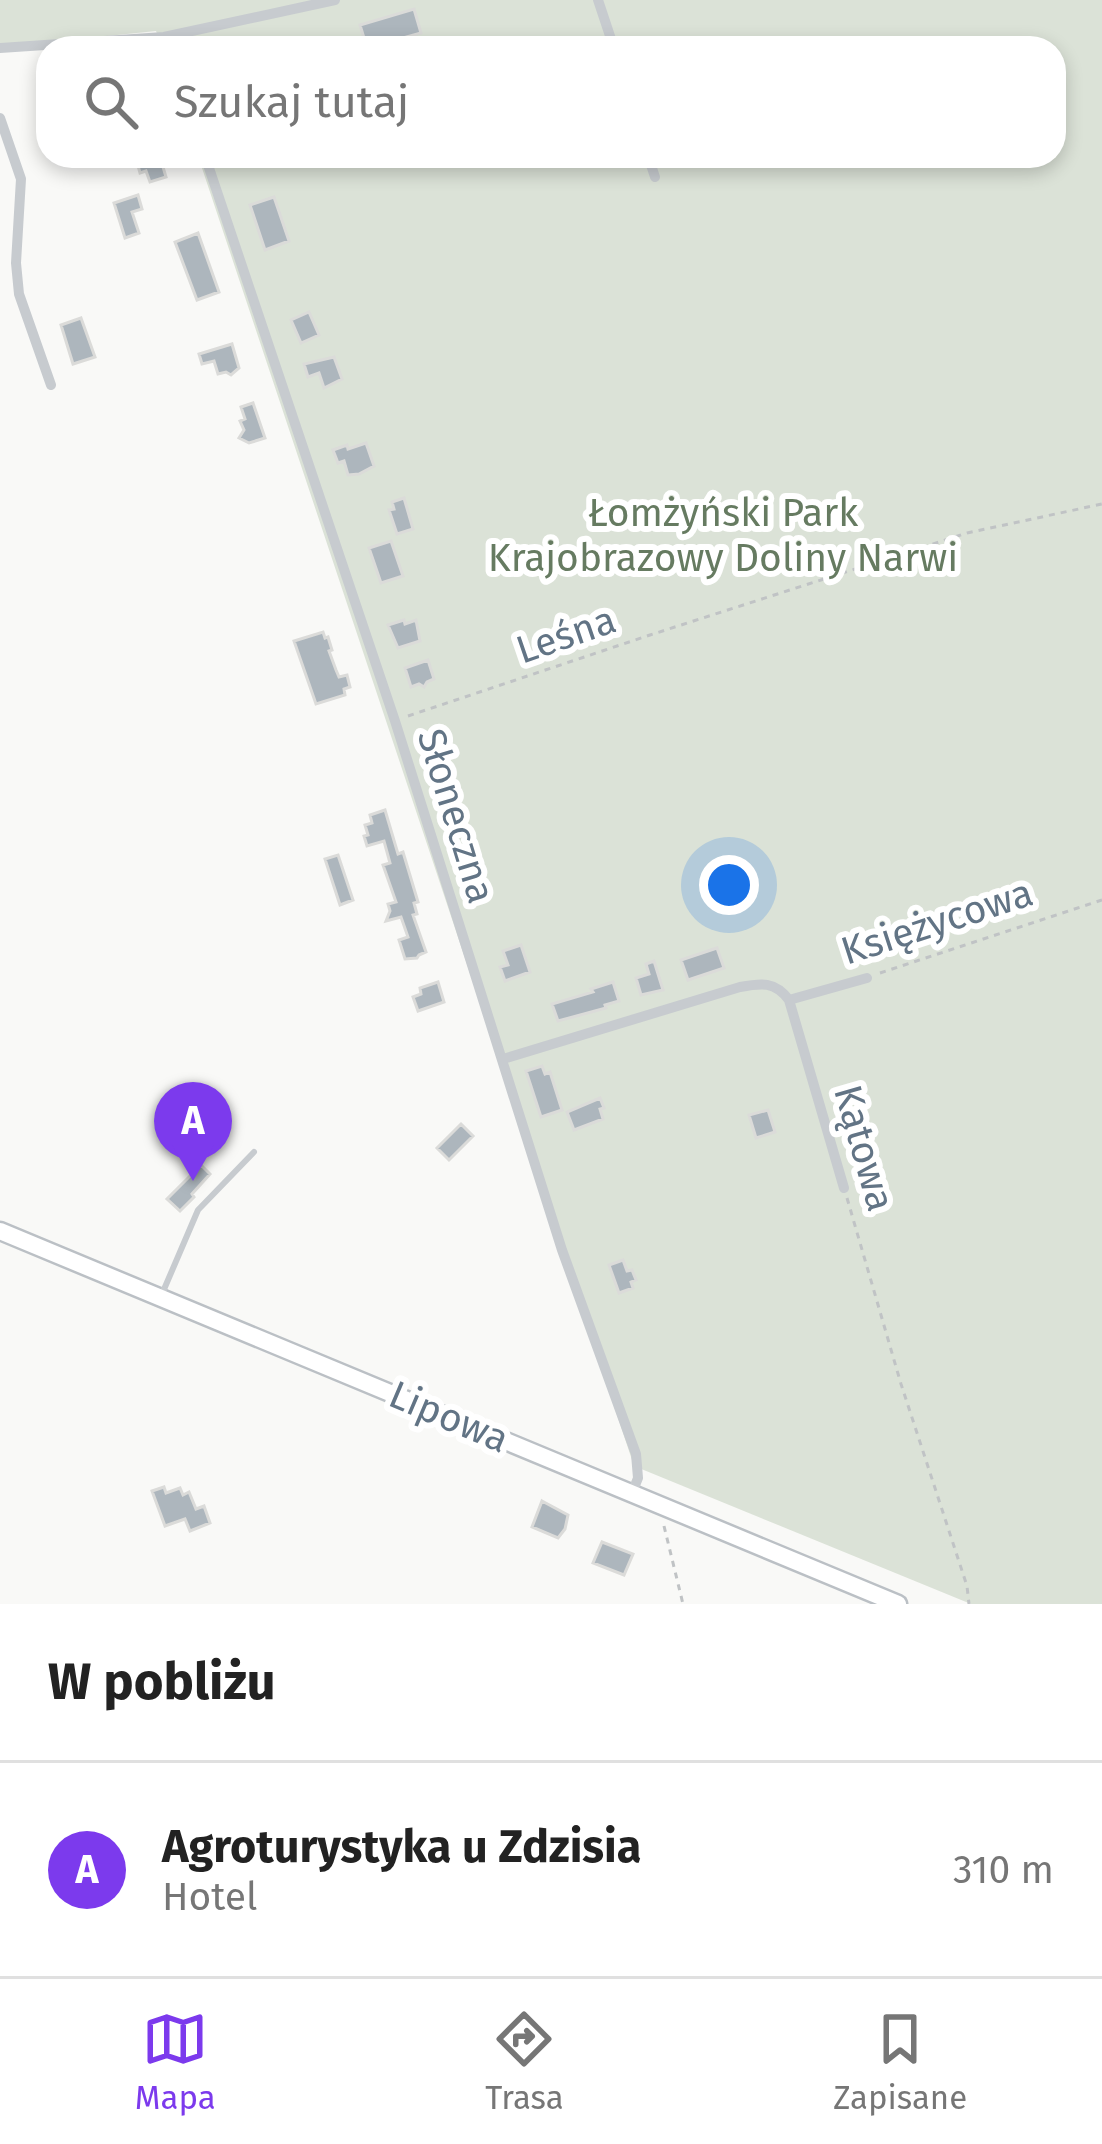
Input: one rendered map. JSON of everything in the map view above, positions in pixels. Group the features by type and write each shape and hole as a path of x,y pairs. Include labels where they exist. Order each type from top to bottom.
{"main road":[{"name":"Lipowa","path":"0,1231 898,1604"}],"street":[{"path":"190,36 334,0"},
{"path":"598,0 610,36"},
{"path":"0,48 36,47"},
{"path":"0,118 21,178 16,263 20,294 51,385"},
{"name":"Słoneczna","path":"209,168 395,721 562,1250 636,1454 638,1478 632,1493"},
{"path":"652,168 655,177"},
{"name":"Księżycowa","path":"789,1000 867,978"},
{"path":"503,1060 740,987 773,985 789,1000"},
{"name":"Kątowa","path":"789,1000 844,1188"}],"lane":[{"path":"160,1298 198,1210 254,1152"}],"path":[{"name":"Leśna","path":"395,721 967,533 1102,504"},
{"name":"Księżycowa","path":"867,978 1102,900"},
{"name":"Kątowa","path":"844,1188 969,1604"},
{"path":"664,1506 683,1604"}],"green space":[{"name":"Łomżyński Park Krajobrazowy Doliny Narwi","path":"0,0 1102,0 1102,1604 971,1604 634,1466 202,168 1066,168 1066,36 158,36 156,31 36,36 36,43 0,47"}],"building":[{"path":"414,9 421,33 363,36 360,25"},
{"path":"139,168 163,168 166,177 150,182 146,171 140,173"},
{"path":"138,195 142,209 132,212 139,233 125,238 114,203"},
{"path":"274,197 289,241 265,250 250,205"},
{"path":"198,233 219,292 197,300 175,242"},
{"path":"309,312 319,335 301,343 291,320"},
{"path":"81,318 95,357 73,364 61,325"},
{"path":"232,344 239,368 231,375 218,374 214,361 202,364 199,354"},
{"path":"334,357 342,379 324,388 319,373 308,377 304,364"},
{"path":"253,403 265,438 249,443 239,438 244,430 240,421 245,419 241,407"},
{"path":"366,443 374,466 348,475 344,461 338,463 333,450"},
{"path":"404,498 413,529 397,534 389,510 394,509 392,502"},
{"path":"391,541 403,576 381,583 369,548"},
{"path":"404,620 405,624 416,620 420,641 398,648 388,625"},
{"path":"323,632 339,677 347,675 350,687 344,689 345,695 316,704 294,641"},
{"path":"428,660 434,679 424,687 411,687 405,668"},
{"path":"385,810 418,902 413,915 426,952 417,958 405,959 399,940 408,937 401,917 386,921 388,904 396,902 383,865 390,863 384,841 367,846 364,836 368,835 365,825 372,823 370,815"},
{"path":"338,855 353,900 340,905 325,859"},
{"path":"521,945 530,972 505,981 500,967 508,965 503,951"},
{"path":"717,948 724,968 688,980 681,960"},
{"path":"654,961 663,990 641,995 636,978 649,974 646,964"},
{"path":"438,982 444,1002 418,1011 413,997 421,994 420,988"},
{"path":"613,982 619,1001 558,1021 552,1004"},
{"path":"542,1066 545,1074 550,1072 562,1110 541,1117 526,1071"},
{"path":"600,1098 603,1119 574,1130 567,1112"},
{"path":"768,1110 775,1132 756,1138 749,1115"},
{"path":"461,1124 473,1136 449,1160 437,1148"},
{"path":"201,1165 210,1174 180,1211 167,1199"},
{"path":"623,1260 636,1280 631,1282 633,1288 619,1293 609,1265"},
{"path":"164,1487 166,1493 180,1488 183,1495 189,1492 196,1509 204,1506 210,1523 190,1531 185,1519 165,1526 152,1491"},
{"path":"542,1501 568,1515 558,1538 532,1527"},
{"path":"602,1542 633,1554 624,1575 593,1563"}],"place":[{"name":"Agroturystyka u Zdzisia","path":"193,1181"}]}
